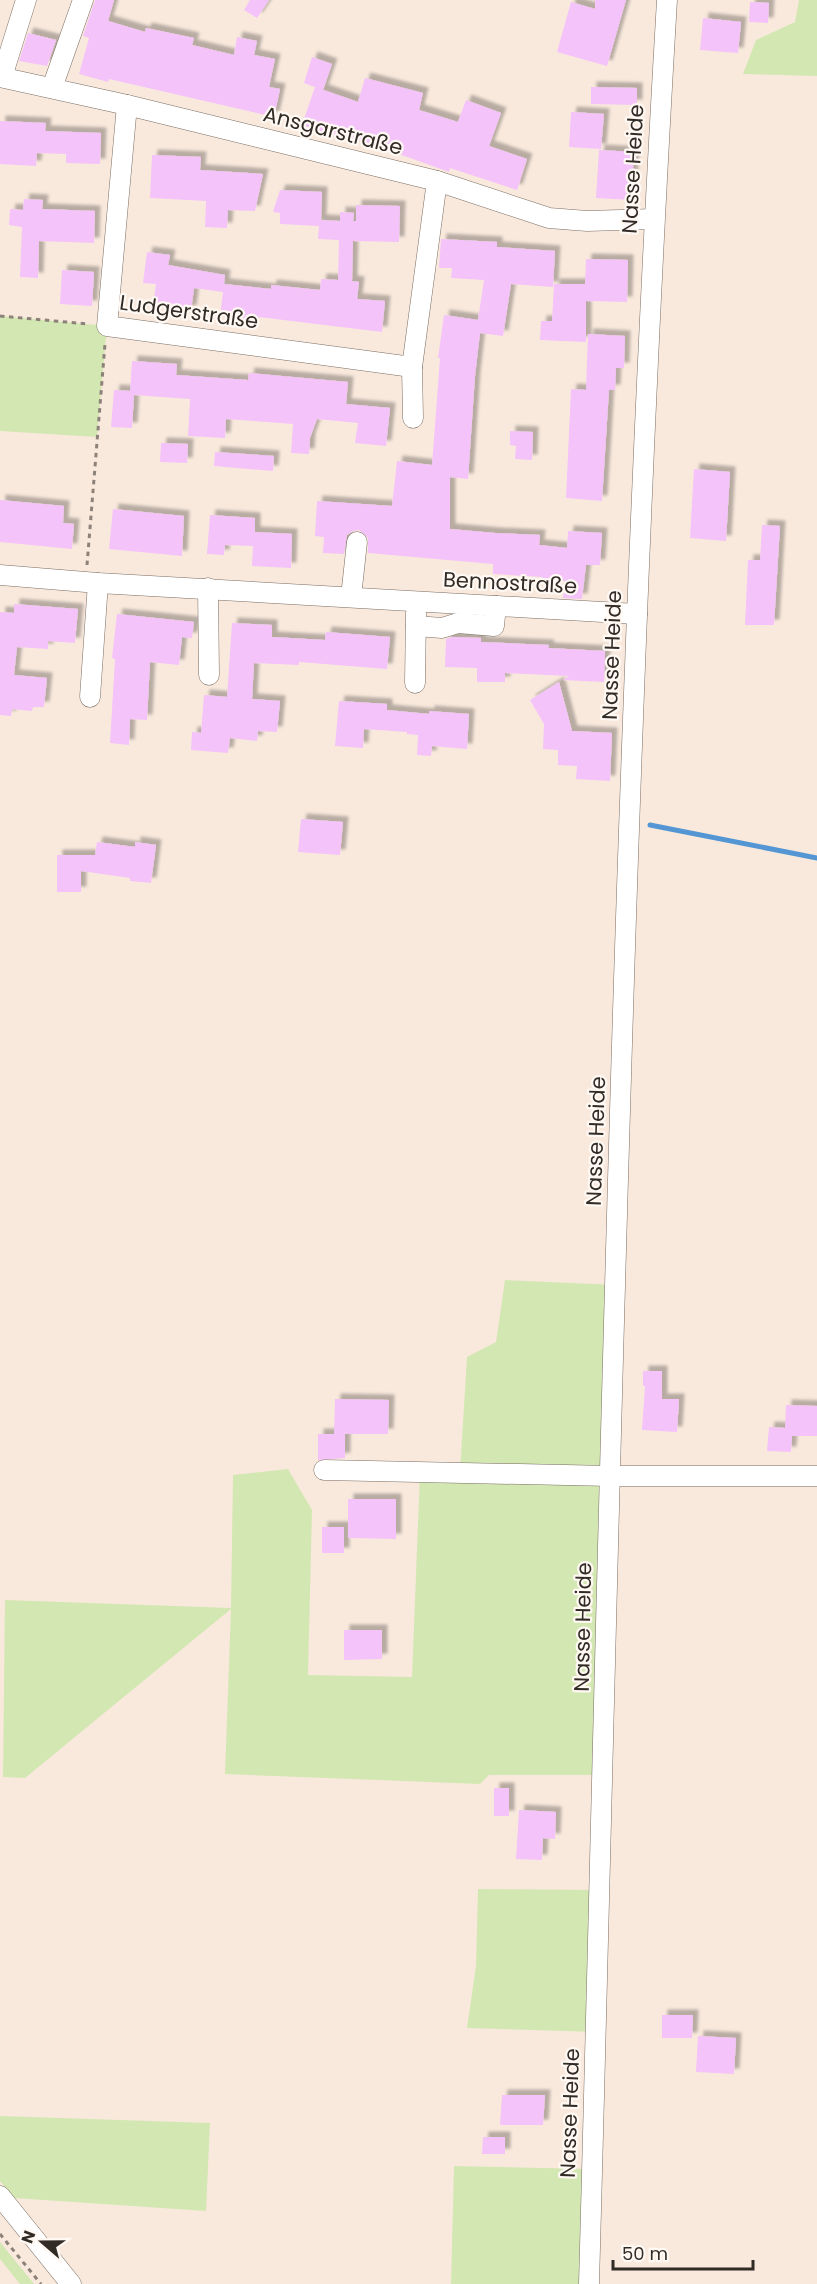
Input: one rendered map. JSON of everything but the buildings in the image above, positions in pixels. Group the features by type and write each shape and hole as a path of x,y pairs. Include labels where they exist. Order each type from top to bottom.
{"street":[{"path":"1,77 26,0"},
{"path":"52,88 83,0"},
{"name":"Nasse Heide","path":"589,2284 629,823 654,219 667,0"},
{"name":"Ansgarstraße","path":"1,77 127,105 437,182 549,218 587,221 654,219"},
{"name":"Ludgerstraße","path":"127,105 106,326 412,367"},
{"path":"413,418 412,367 437,182"},
{"path":"351,597 357,542"},
{"name":"Bennostraße","path":"0,575 637,614"},
{"path":"90,697 92,582"},
{"path":"208,588 209,675"},
{"name":"Bennostraße","path":"416,601 416,683"},
{"path":"416,626 442,628 458,623 494,626 496,606"},
{"path":"324,1470 611,1476 817,1476"},
{"path":"0,2196 71,2284"}],"path":[{"path":"0,316 106,326 92,582"},
{"path":"0,2234 41,2284"}],"green space":[{"path":"799,0 817,0 817,76 743,74 756,40 795,22"},
{"path":"0,316 107,326 97,437 0,431"},
{"path":"505,1280 616,1285 603,1775 489,1775 480,1784 225,1774 231,1609 25,1778 3,1777 5,1600 231,1608 233,1475 288,1469 312,1510 308,1675 412,1677 420,1472 460,1472 467,1357 496,1342"},
{"path":"478,1889 600,1890 596,2032 467,2028 476,1966"},
{"path":"0,2116 210,2123 206,2211 14,2198 0,2181"},
{"path":"454,2166 592,2169 589,2284 451,2284"},
{"path":"0,2242 34,2284 20,2284 0,2259"}],"waterway":[{"path":"650,825 817,858"}]}
